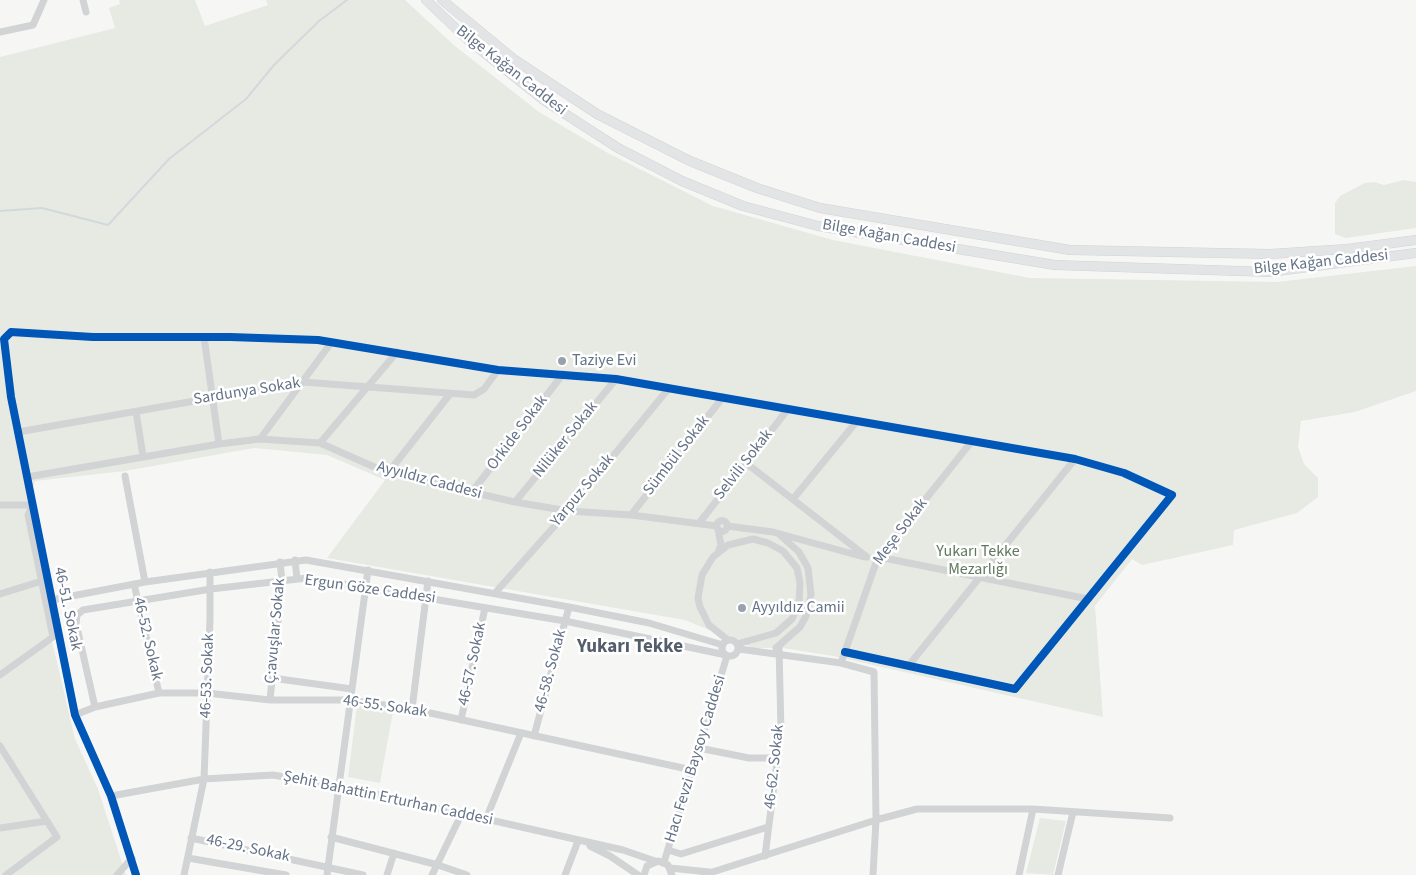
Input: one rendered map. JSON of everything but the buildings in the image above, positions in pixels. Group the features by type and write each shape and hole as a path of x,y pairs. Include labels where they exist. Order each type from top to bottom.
{"main road":[{"name":"Bilge Kağan Caddesi","path":"426,0 467,39 545,101 618,148 682,181 743,206 818,226 1055,265 1270,272 1416,253"},
{"name":"Bilge Kağan Caddesi","path":"442,0 515,60 597,114 690,161 757,188 820,208 1070,250 1270,254 1347,249 1416,240"}],"street":[{"path":"0,32 33,25 44,0"},
{"path":"84,0 86,12"},
{"name":"46-51. Sokak","path":"136,875 132,858 110,796 75,715 10,398 4,339 9,333 18,332 93,337 204,337"},
{"path":"219,444 204,337 302,340 397,352 498,370 616,379 1075,459 1124,473 1172,495 1015,689 845,652"},
{"path":"260,439 332,343"},
{"path":"320,443 397,352"},
{"name":"Sardunya Sokak","path":"18,432 136,412 212,396 303,382 368,385 450,394 479,393 492,381 498,370"},
{"name":"Orkide Sokak","path":"472,492 563,374"},
{"name":"Nilüker Sokak","path":"515,502 616,379"},
{"name":"Yarpuz Sokak","path":"495,593 568,511 669,388"},
{"path":"388,473 450,394"},
{"name":"Sümbül Sokak","path":"631,515 723,397"},
{"name":"Selvili Sokak","path":"700,522 788,409"},
{"path":"136,412 143,456"},
{"path":"793,500 857,421"},
{"name":"Ayyıldız Caddesi","path":"27,477 143,456 260,439 320,443 388,473 515,502 568,511 700,522 721,528 778,533 867,558 980,577 1088,599"},
{"name":"Meşe Sokak","path":"841,663 878,559 972,441"},
{"path":"909,665 1075,459"},
{"path":"746,463 867,558"},
{"path":"125,476 145,582"},
{"path":"0,505 32,505"},
{"name":"46-51. Sokak","path":"0,675 48,642 53,634 28,515 32,505"},
{"path":"721,528 726,538 732,543"},
{"path":"721,528 722,545 706,566 698,598 709,625 725,643 766,654 779,651 841,663 874,672 876,820 873,875"},
{"path":"778,533 799,552 808,568 811,595 806,616 800,627 779,651"},
{"path":"719,551 732,543 753,539 777,547 792,561 800,583 801,593 796,610 782,630 738,646"},
{"path":"295,560 297,579"},
{"name":"Ergun Göze Caddesi","path":"51,600 210,572 295,560 315,560 649,623 725,643"},
{"name":"Ç:avuşlar Sokak","path":"270,700 282,581 280,562"},
{"path":"327,875 368,570"},
{"name":"46-53. Sokak","path":"204,779 210,572"},
{"name":"Ergun Göze Caddesi","path":"95,707 76,623 77,615 88,608 211,589 307,578 565,621 726,655"},
{"path":"0,594 42,581"},
{"path":"412,709 428,581"},
{"name":"46-52. Sokak","path":"134,584 159,693"},
{"name":"46-58. Sokak","path":"534,736 569,607"},
{"name":"46-57. Sokak","path":"461,720 485,608"},
{"path":"646,637 649,623"},
{"path":"660,640 663,627"},
{"path":"725,643 722,651 726,655 734,656 738,646"},
{"name":"46-62. Sokak","path":"765,856 781,731 779,651"},
{"name":"Hacı Fevzi Baysoy Caddesi","path":"664,862 726,655"},
{"path":"272,678 352,688"},
{"name":"46-55. Sokak","path":"75,715 95,707 159,693 207,693 270,700 350,700 412,709 692,770"},
{"path":"486,818 520,733"},
{"path":"0,746 57,837 6,875"},
{"path":"699,748 749,758 777,758"},
{"name":"Şehit Bahattin Erturhan Caddesi","path":"110,796 204,779 273,775 339,786 486,818 623,850 655,861 664,862"},
{"path":"184,875 204,779"},
{"path":"704,875 876,820 917,809 1033,809 1170,818"},
{"path":"1019,875 1033,809"},
{"path":"1058,875 1073,812"},
{"path":"432,875 462,813"},
{"path":"0,828 47,821"},
{"path":"668,850 681,854 768,827"},
{"path":"332,837 438,865 468,875"},
{"name":"46-29. Sokak","path":"191,838 329,866 363,875"},
{"path":"565,875 578,841"},
{"name":"Şehit Bahattin Erturhan Caddesi","path":"578,841 610,856 638,875"},
{"path":"387,875 394,853"},
{"path":"116,875 132,858"},
{"name":"46-29. Sokak","path":"188,858 286,875"},
{"path":"644,875 647,866 655,861"},
{"path":"664,862 671,872 712,872"}],"green space":[{"name":"Yukarı Tekke Mezarlığı","path":"119,0 195,0 205,26 268,5 266,0 405,0 455,46 539,112 606,152 713,206 833,240 1030,278 1277,282 1416,266 1416,391 1355,412 1301,421 1298,447 1304,464 1318,478 1318,497 1297,513 1234,530 1233,545 1142,565 1132,559 1095,606 1103,717 833,656 783,648 753,648 685,620 327,558 385,480 327,455 254,448 125,471 35,481 25,513 40,590 75,739 98,789 126,875 0,875 0,57 115,28 109,8 120,4"},
{"path":"1404,180 1416,182 1416,228 1346,238 1335,234 1335,203 1340,196 1365,183 1374,182 1384,185"},
{"path":"357,705 393,711 380,783 348,777"},
{"path":"1040,818 1066,821 1053,875 1026,873"}],"waterway":[{"path":"0,211 42,208 108,225 169,159 246,99 274,65 319,21 347,0"}],"cycle path":[{"path":"136,875 111,796 75,715 11,397 4,339 11,332 93,337 230,337 318,340 498,370 616,379 1075,459 1124,473 1172,495 1015,689 845,652"}],"place":[{"name":"Taziye Evi","path":"562,361"},
{"name":"Ayyıldız Camii","path":"742,608"}],"district":[{"name":"Yukarı Tekke","path":"630,648"}]}
